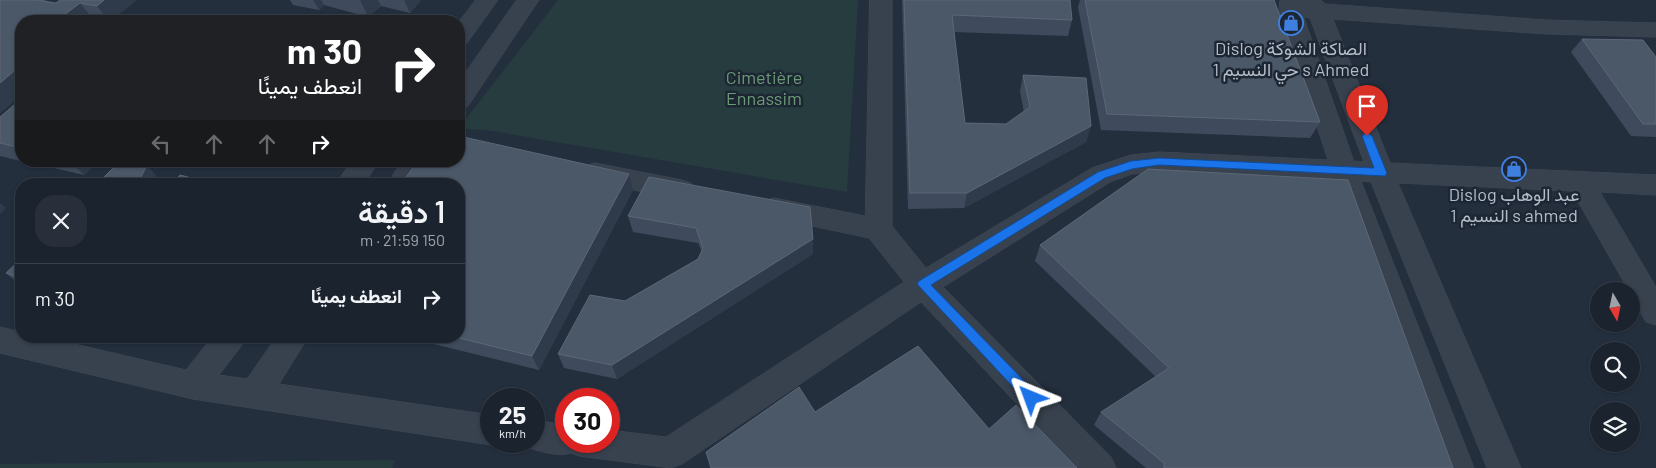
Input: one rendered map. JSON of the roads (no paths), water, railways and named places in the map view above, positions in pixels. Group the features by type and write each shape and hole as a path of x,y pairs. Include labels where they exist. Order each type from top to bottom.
{"street":[{"path":"465,30 487,0"},
{"path":"465,91 528,0"},
{"path":"878,229 881,0"},
{"path":"1302,5 1511,25 1656,30"},
{"path":"1302,5 1344,170 1457,468"},
{"path":"1302,5 1381,173 1504,468"},
{"path":"620,449 672,460 923,284 1101,175 1131,165 1159,162 1656,185"},
{"path":"353,178 362,167"},
{"path":"404,178 412,167"},
{"path":"576,169 702,194"},
{"path":"1580,180 1656,313"},
{"path":"751,204 878,229 923,284 1099,468"},
{"path":"0,340 192,385 480,428"},
{"path":"192,385 225,343"},
{"path":"254,395 289,343"}],"place":[{"name":"Dislog الصاكة الشوكة حي النسيم 1 s Ahmed","path":"1291,23"},
{"name":"Dislog عبد الوهاب النسيم 1 s ahmed","path":"1514,169"}],"park label":[{"name":"Cimetière Ennassim","path":"764,88"}]}
